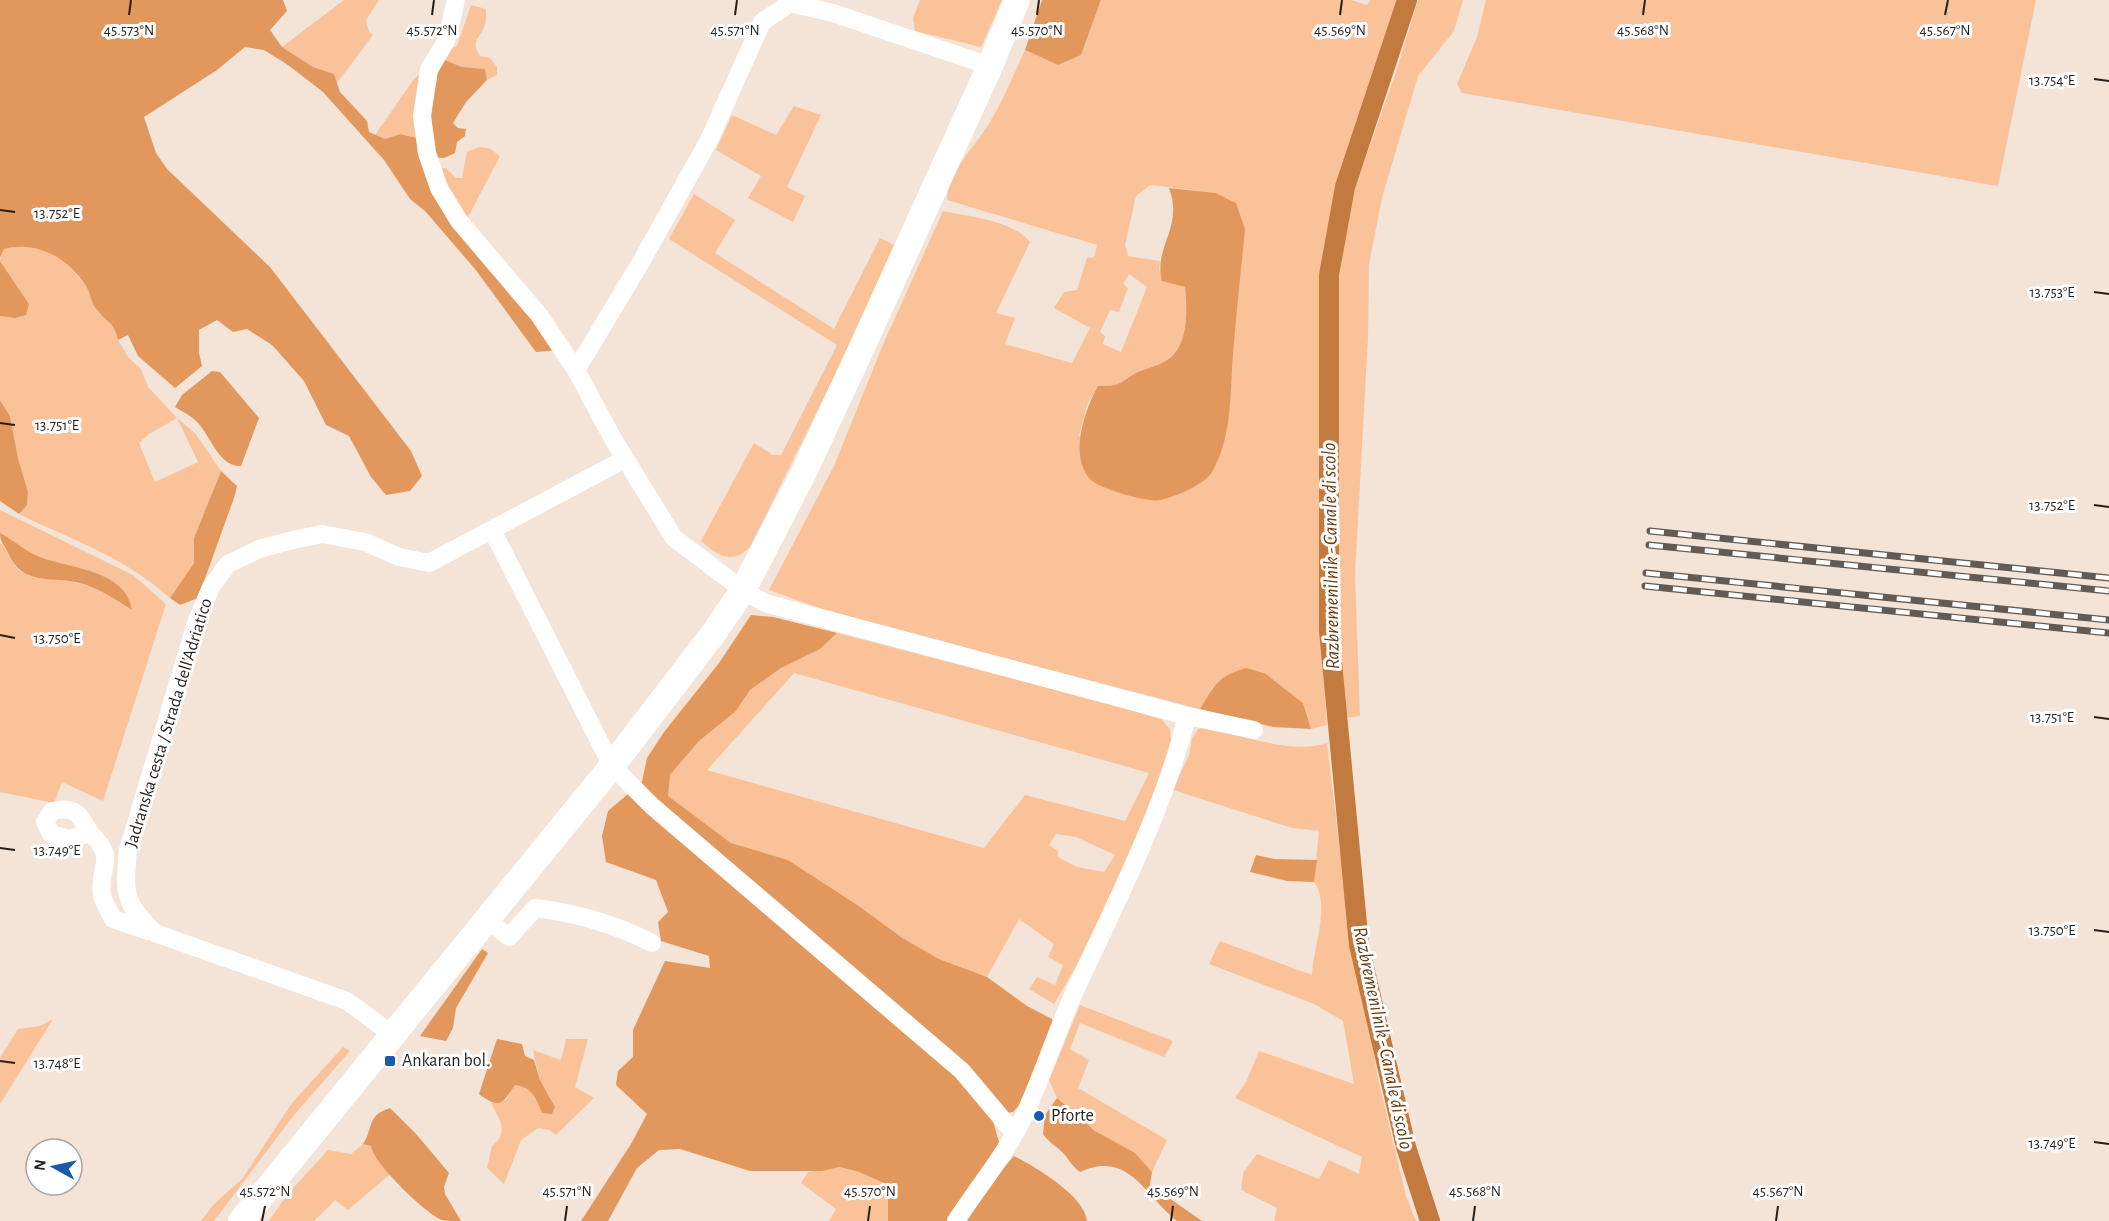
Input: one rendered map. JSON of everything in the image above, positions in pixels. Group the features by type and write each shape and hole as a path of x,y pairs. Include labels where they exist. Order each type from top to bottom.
{"main road":[{"path":"242,1221 612,766 713,634 742,590 803,474 990,66 1017,0"}],"street":[{"path":"456,0 446,41 429,70 422,116 426,153 438,188 459,221 539,315 576,369 625,459 674,537 742,590 765,603 1187,716 1254,730"},
{"path":"576,369 641,262 709,140 762,22 790,3 833,13 990,66"},
{"name":"Jadranska cesta / Strada dell'Adriatico","path":"393,1035 347,1001 155,933 133,912 124,885 128,850 196,623 211,587 228,564 260,549 322,534 365,542 399,557 429,563 625,459"},
{"path":"492,530 612,766 652,806 962,1071 1014,1134"},
{"path":"956,1221 1014,1134 1050,1056 1071,998 1117,902 1178,753 1187,716"},
{"path":"90,833 102,844 106,857 102,896 113,919 155,933"},
{"path":"487,920 509,937 535,908 547,909 621,928 652,943"}],"shaded area":[{"path":"0,0 283,0 287,11 270,30 282,47 313,67 334,74 340,92 367,121 369,132 385,139 400,134 417,138 421,155 560,350 536,352 475,269 425,211 410,199 384,160 323,92 264,50 245,47 217,70 144,117 156,153 167,169 270,267 411,451 422,476 410,491 386,495 371,477 349,436 326,425 304,381 272,345 247,329 233,332 217,320 199,330 199,353 202,366 175,388 138,356 128,335 118,340 113,326 94,305 79,276 61,260 40,249 28,247 4,249 0,258"},
{"path":"344,0 379,0 366,20 369,32 373,35 337,83 334,74 313,67 282,47"},
{"path":"920,0 1002,0 981,47 915,31 913,18"},
{"path":"1042,0 1101,0 1081,55 1058,65 1025,50"},
{"path":"1101,0 1351,0 1367,5 1370,0 1401,0 1337,186 1326,245 1320,540 1322,661 1327,725 1311,729 1303,703 1266,674 1213,686 1200,709 839,615 769,590 834,466 882,347 943,211 1002,224 1030,242 996,313 1015,318 1005,344 1072,363 1090,328 1054,308 1064,292 1077,290 1087,258 1094,257 1097,245 947,200 957,169 995,113 1025,50 1058,65 1081,55","holes":["1150,185 1216,193 1236,203 1233,356 1223,447 1079,436 1087,405 1098,386 1119,383 1167,360 1176,351 1184,334 1185,287 1159,270 1160,261 1128,256 1125,245 1136,196","1129,274 1147,287 1121,352 1103,344 1105,336 1100,332 1110,310 1119,312 1128,288 1123,284"]},
{"path":"1418,0 1463,0 1454,31 1418,76 1382,198 1369,264 1368,338 1355,574 1360,716 1345,718 1337,628 1339,279 1349,205 1397,69"},
{"path":"1486,0 2036,0 1998,186 1462,93 1457,84 1477,37"},
{"path":"471,5 486,9 486,23 476,46 480,56 490,58 497,67 497,75 487,80 485,69 462,67 440,58 444,52 457,46"},
{"path":"440,58 462,67 485,69 487,80 466,102 453,123 458,128 466,129 465,136 457,142 455,153 444,158 431,157 427,99"},
{"path":"424,71 417,138 400,134 385,139 375,135 414,79"},
{"path":"794,106 821,115 787,187 805,196 793,222 748,198 761,176 716,150 732,115 776,135"},
{"path":"479,147 489,148 500,156 468,217 455,207 436,169 446,168 456,178 462,178 467,152"},
{"path":"1169,188 1216,193 1236,203 1245,229 1229,416 1219,459 1208,477 1196,486 1160,500 1154,500 1114,491 1096,484 1084,470 1080,446 1084,420 1098,386 1116,385 1136,373 1163,363 1170,358 1181,343 1186,315 1185,287 1162,281 1160,269 1173,215 1173,202"},
{"path":"694,194 735,220 715,253 834,329 880,238 894,245 856,333 750,547 743,553 731,557 713,551 701,541 754,443 773,455 781,455 837,345 669,239"},
{"path":"17,246 47,250 68,265 87,287 98,312 115,327 118,340 128,357 141,369 148,387 177,418 195,433 221,471 194,538 194,563 170,598 152,583 116,560 19,514 27,505 28,492 18,458 10,416 0,400 0,316 15,318 29,304 0,261 4,249","holes":["177,418 198,462 155,482 139,443 149,434"]},
{"path":"0,261 29,304 26,315 15,318 0,316"},
{"path":"212,371 220,372 259,418 241,466 233,465 221,457 198,423 175,407 182,395"},
{"path":"0,400 10,416 18,458 28,492 27,505 19,514 0,501"},
{"path":"221,471 237,486 235,495 198,598 180,605 170,598 194,563 194,538"},
{"path":"0,510 133,575 166,604 103,801 62,782 54,803 0,792 0,543 15,566 28,575 88,586 110,596 131,610 127,597 120,587 109,579 81,568 40,557 0,533"},
{"path":"0,533 40,557 82,568 109,579 128,597 132,610 103,592 83,584 30,576 14,564 2,543"},
{"path":"751,615 773,617 837,633 820,649 781,668 750,690 736,711 699,741 670,775 668,796 731,843 788,860 859,906 901,937 939,959 987,977 1027,1006 1052,1019 1054,1028 1024,1100 1013,1112 1004,1113 993,1121 999,1142 996,1156 972,1205 1014,1156 1045,1174 1068,1192 1084,1211 1087,1221 888,1221 888,1185 859,1172 839,1167 822,1171 750,1171 680,1149 659,1150 637,1168 608,1221 581,1221 631,1144 647,1114 616,1085 618,1071 633,1057 633,1030 665,961 710,968 709,956 661,941 658,922 668,912 656,880 606,862 602,836 608,811 642,782 647,758 664,732 719,663"},
{"path":"837,633 1106,703 1161,719 1170,729 1172,750 1144,820 1095,934 1054,1004 1029,989 1037,977 1055,985 1063,965 1048,957 1054,944 1019,919 987,977 939,959 901,937 859,906 788,860 731,843 667,796 670,775 699,741 736,711 750,690 781,668 819,649","holes":["794,673 1149,773 1125,821 1025,795 984,848 707,770","1056,834 1076,837 1115,855 1104,872 1077,867 1058,857 1058,851 1049,845"]},
{"path":"1247,668 1266,674 1303,703 1311,729 1273,727 1200,709 1218,682 1230,674"},
{"path":"1206,727 1266,743 1299,747 1327,743 1348,920 1360,971 1378,1079 1406,1196 1416,1221 1274,1221 1277,1208 1241,1190 1243,1173 1257,1154 1319,1179 1329,1160 1359,1174 1362,1157 1235,1098 1247,1080 1259,1051 1354,1084 1343,1021 1314,1004 1209,964 1220,941 1312,975 1320,927 1321,902 1314,882 1319,831 1292,828 1173,790 1189,755 1192,738 1198,729"},
{"path":"1256,855 1274,859 1317,860 1314,882 1287,881 1250,872"},
{"path":"482,949 488,953 456,1008 453,1028 446,1041 420,1036"},
{"path":"1080,1005 1173,1041 1164,1057 1080,1023 1070,1049 1089,1060 1078,1088 1167,1140 1152,1172 1135,1153 1111,1142 1076,1117 1057,1098 1049,1080"},
{"path":"53,1019 0,1104 0,1058 18,1029 40,1026"},
{"path":"497,1039 522,1044 525,1056 534,1060 540,1080 555,1107 552,1114 542,1113 533,1094 521,1086 515,1085 500,1103 491,1102 479,1094"},
{"path":"566,1039 588,1039 575,1087 594,1098 556,1135 550,1130 538,1128 521,1140 504,1184 487,1168 492,1146 501,1136 502,1130 500,1120 491,1103 506,1100 515,1085 521,1086 532,1092 552,1114 555,1107 540,1080 533,1050 561,1060"},
{"path":"343,1047 350,1051 294,1115 214,1221 201,1221 214,1204 242,1179 292,1103"},
{"path":"1057,1098 1095,1131 1135,1153 1152,1172 1150,1185 1202,1221 1177,1221 1145,1188 1124,1171 1111,1167 1097,1167 1080,1172 1077,1170 1043,1134 1045,1115"},
{"path":"390,1108 417,1135 449,1173 444,1187 445,1194 461,1221 442,1220 434,1216 390,1175 374,1154 371,1146 363,1144 374,1118"},
{"path":"363,1144 371,1146 372,1152 390,1174 348,1210 335,1200 314,1221 269,1221 286,1196 328,1150 351,1154"},
{"path":"838,1167 859,1172 888,1185 888,1221 829,1221 836,1209 801,1183 808,1172"}],"waterway":[{"name":"Razbremenilnik - Canale di scolo","path":"1407,0 1345,187 1329,275 1329,631 1359,945 1406,1147 1430,1221"}],"railway":[{"path":"1650,531 2109,578"},
{"path":"1649,545 2109,591"},
{"path":"1646,573 2109,620"},
{"path":"1645,586 2109,633"}],"place":[{"name":"Ankaran bol.","path":"390,1061"},
{"name":"Pforte","path":"1039,1116"}]}
